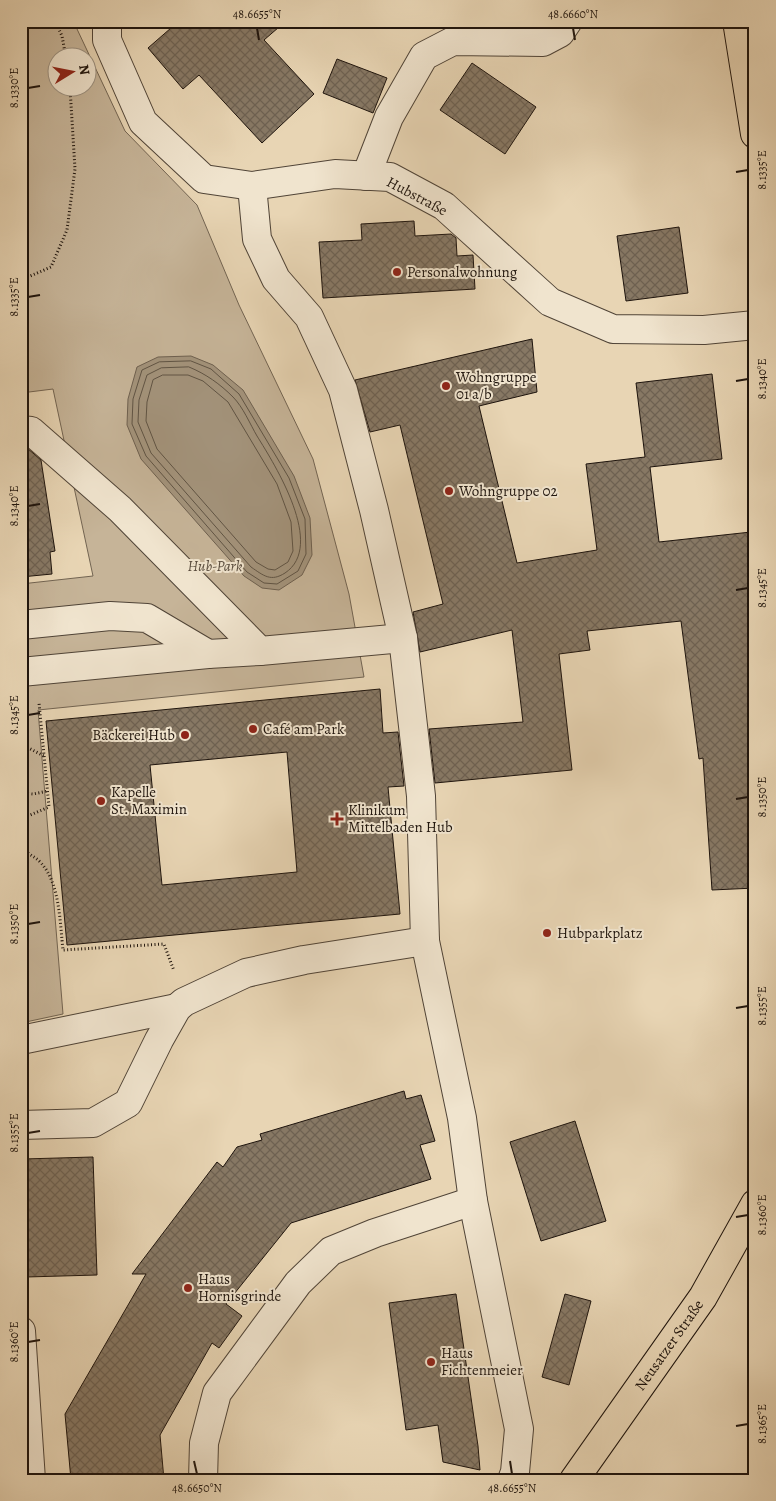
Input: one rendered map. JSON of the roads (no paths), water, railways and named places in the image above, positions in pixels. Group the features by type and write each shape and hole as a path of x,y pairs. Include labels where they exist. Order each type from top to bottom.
{"main road":[{"path":"737,21 755,134"},
{"name":"Neusatzer Straße","path":"574,1480 703,1297 755,1204"}],"street":[{"name":"Hubstraße","path":"107,21 107,40 142,122 204,179 252,186 335,174 390,177 444,206 550,302 613,329 704,330 755,325"},
{"path":"366,176 389,117 424,56 453,41 543,42 560,33 568,21"},
{"path":"252,186 257,239 276,279 309,317 343,390 374,510 403,638 421,796 424,941 462,1118 473,1201 519,1429 515,1472 512,1480"},
{"path":"21,430 31,431 120,509 260,651"},
{"path":"21,625 110,616 147,618 208,654"},
{"path":"29,672 208,654 403,638"},
{"path":"21,1040 180,1005 246,973 304,960 424,941"},
{"path":"21,1125 92,1123 128,1103 159,1040 180,1005"},
{"path":"203,1480 204,1442 217,1393 298,1284 331,1251 375,1233 473,1201"},
{"path":"21,1331 31,1480"}],"water":[{"path":"191,356 213,365 243,390 294,476 310,518 312,555 302,575 279,590 262,588 244,576 141,459 127,425 128,399 137,367 158,357"}],"place":[{"name":"Personalwohnung","path":"397,272"},
{"name":"Wohngruppe 01 a/b","path":"446,386"},
{"name":"Wohngruppe 02","path":"449,491"},
{"name":"Café am Park","path":"253,729"},
{"name":"Bäckerei Hub","path":"185,735"},
{"name":"Kapelle St. Maximin","path":"101,801"},
{"name":"Klinikum Mittelbaden Hub","path":"337,819"},
{"name":"Hubparkplatz","path":"547,933"},
{"name":"Haus Hornisgrinde","path":"188,1288"},
{"name":"Haus Fichtenmeier","path":"431,1362"}],"park label":[{"name":"Hub-Park","path":"215,566"}]}
